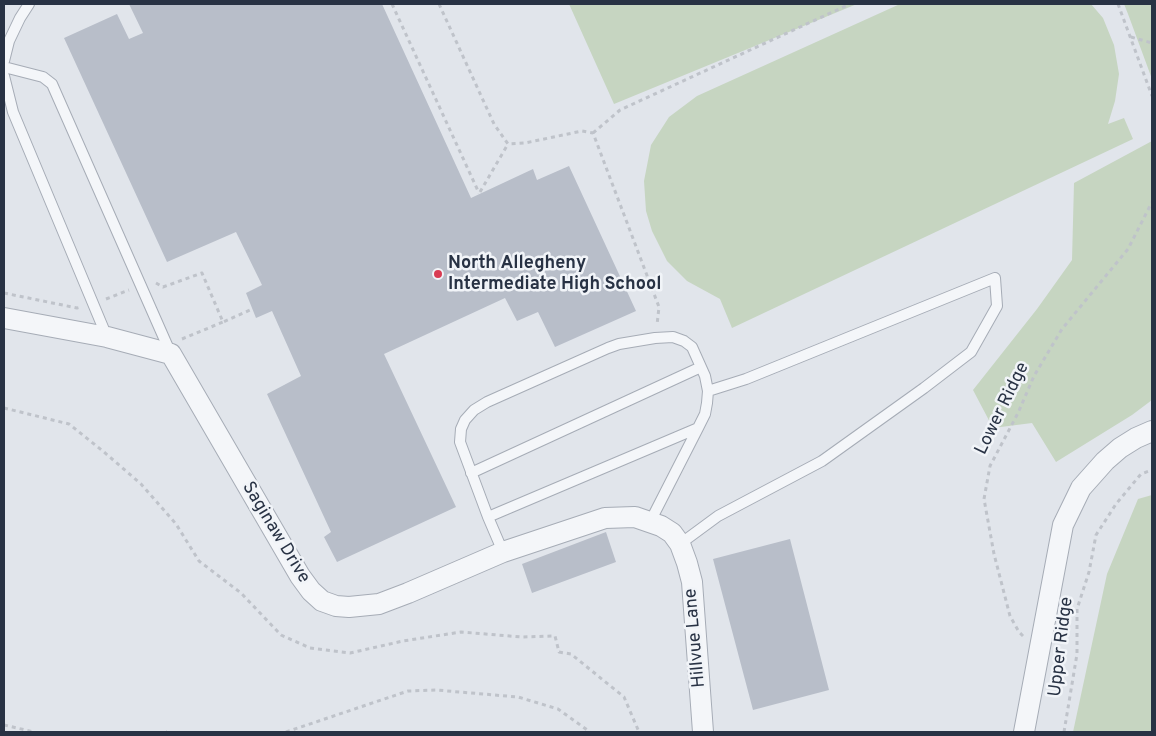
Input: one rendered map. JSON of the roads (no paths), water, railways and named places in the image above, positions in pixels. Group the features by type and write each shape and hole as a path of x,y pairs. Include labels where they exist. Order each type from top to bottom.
{"street":[{"path":"4,318 169,349"},
{"name":"Saginaw Drive","path":"169,349 300,576 310,592 322,601 336,606 349,607 379,604 504,552 605,518 635,517 650,522 672,533 680,544"},
{"path":"1024,732 1061,532 1071,506 1081,488 1105,461 1120,448 1152,431"},
{"name":"Hillvue Lane","path":"680,544 692,582 703,732"}],"lane":[{"path":"4,61 9,41 29,4"},
{"path":"4,67 43,77 52,84 169,349"},
{"path":"4,76 13,112 108,337"},
{"path":"680,544 718,516 822,461 971,352 997,306 995,278 746,379 708,391"},
{"path":"504,552 488,517 460,442 461,429 465,420 474,410 487,402 608,348 619,344 673,337 684,341 692,347 705,376 708,391 705,414 650,522"},
{"path":"471,473 701,367"},
{"path":"488,517 698,428"}],"place":[{"name":"North Allegheny Intermediate High School","path":"438,274"}]}
